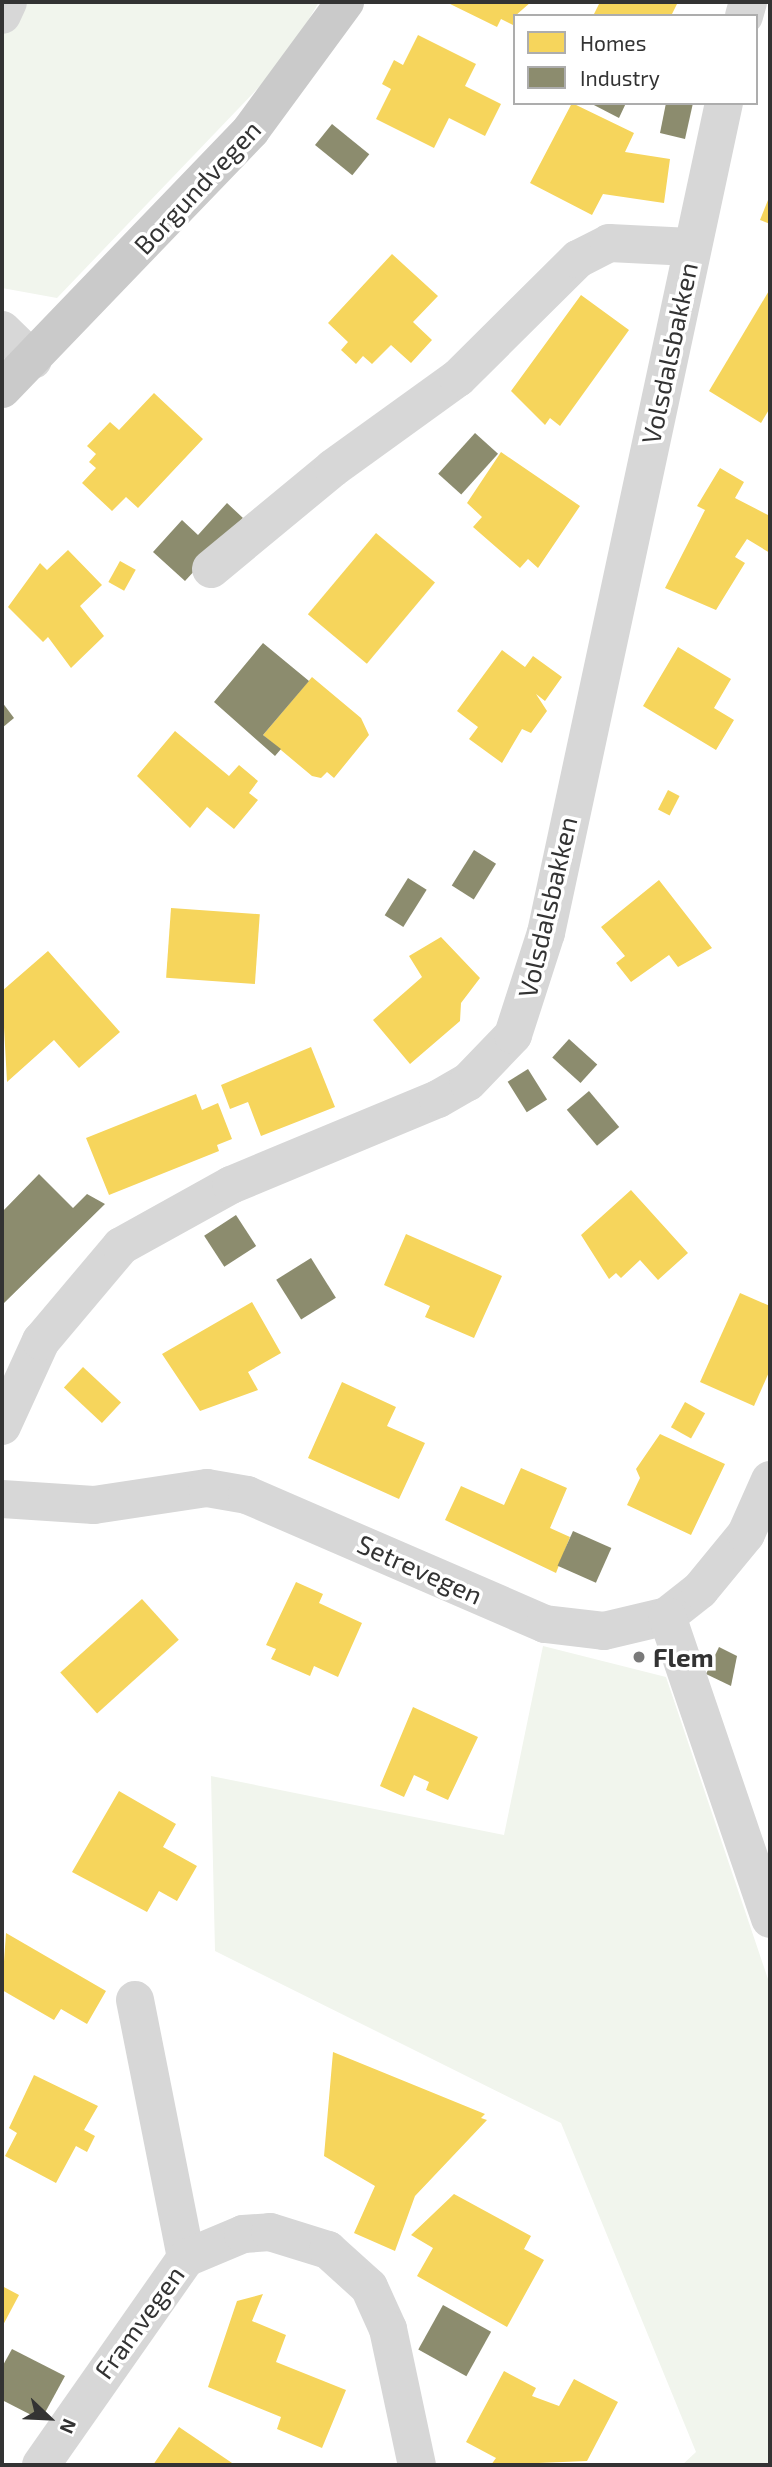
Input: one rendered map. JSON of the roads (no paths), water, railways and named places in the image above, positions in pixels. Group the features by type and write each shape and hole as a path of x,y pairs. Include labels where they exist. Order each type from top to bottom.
{"main road":[{"name":"Borgundvegen","path":"2,389 33,360 251,130 345,2"}],"street":[{"path":"2,15 8,2"},
{"name":"Volsdalsbakken","path":"2,1426 41,1340 121,1246 231,1185 438,1099 468,1082 513,1035 546,933 724,105"},
{"name":"Volsdalsbakken","path":"212,569 333,468 458,378 578,259 609,243 691,247"},
{"path":"2,330 33,360"},
{"name":"Setrevegen","path":"2,1499 94,1505 207,1488 233,1493 290,1509 545,1624 604,1632 667,1616 701,1590 746,1534 770,1480"},
{"path":"667,1616 770,1919"},
{"name":"Framvegen","path":"40,2465 186,2258 135,2000"},
{"path":"186,2258 243,2234 270,2232 328,2250 354,2267 388,2329 417,2465"}],"place":[{"name":"Flem","path":"639,1657"}]}
